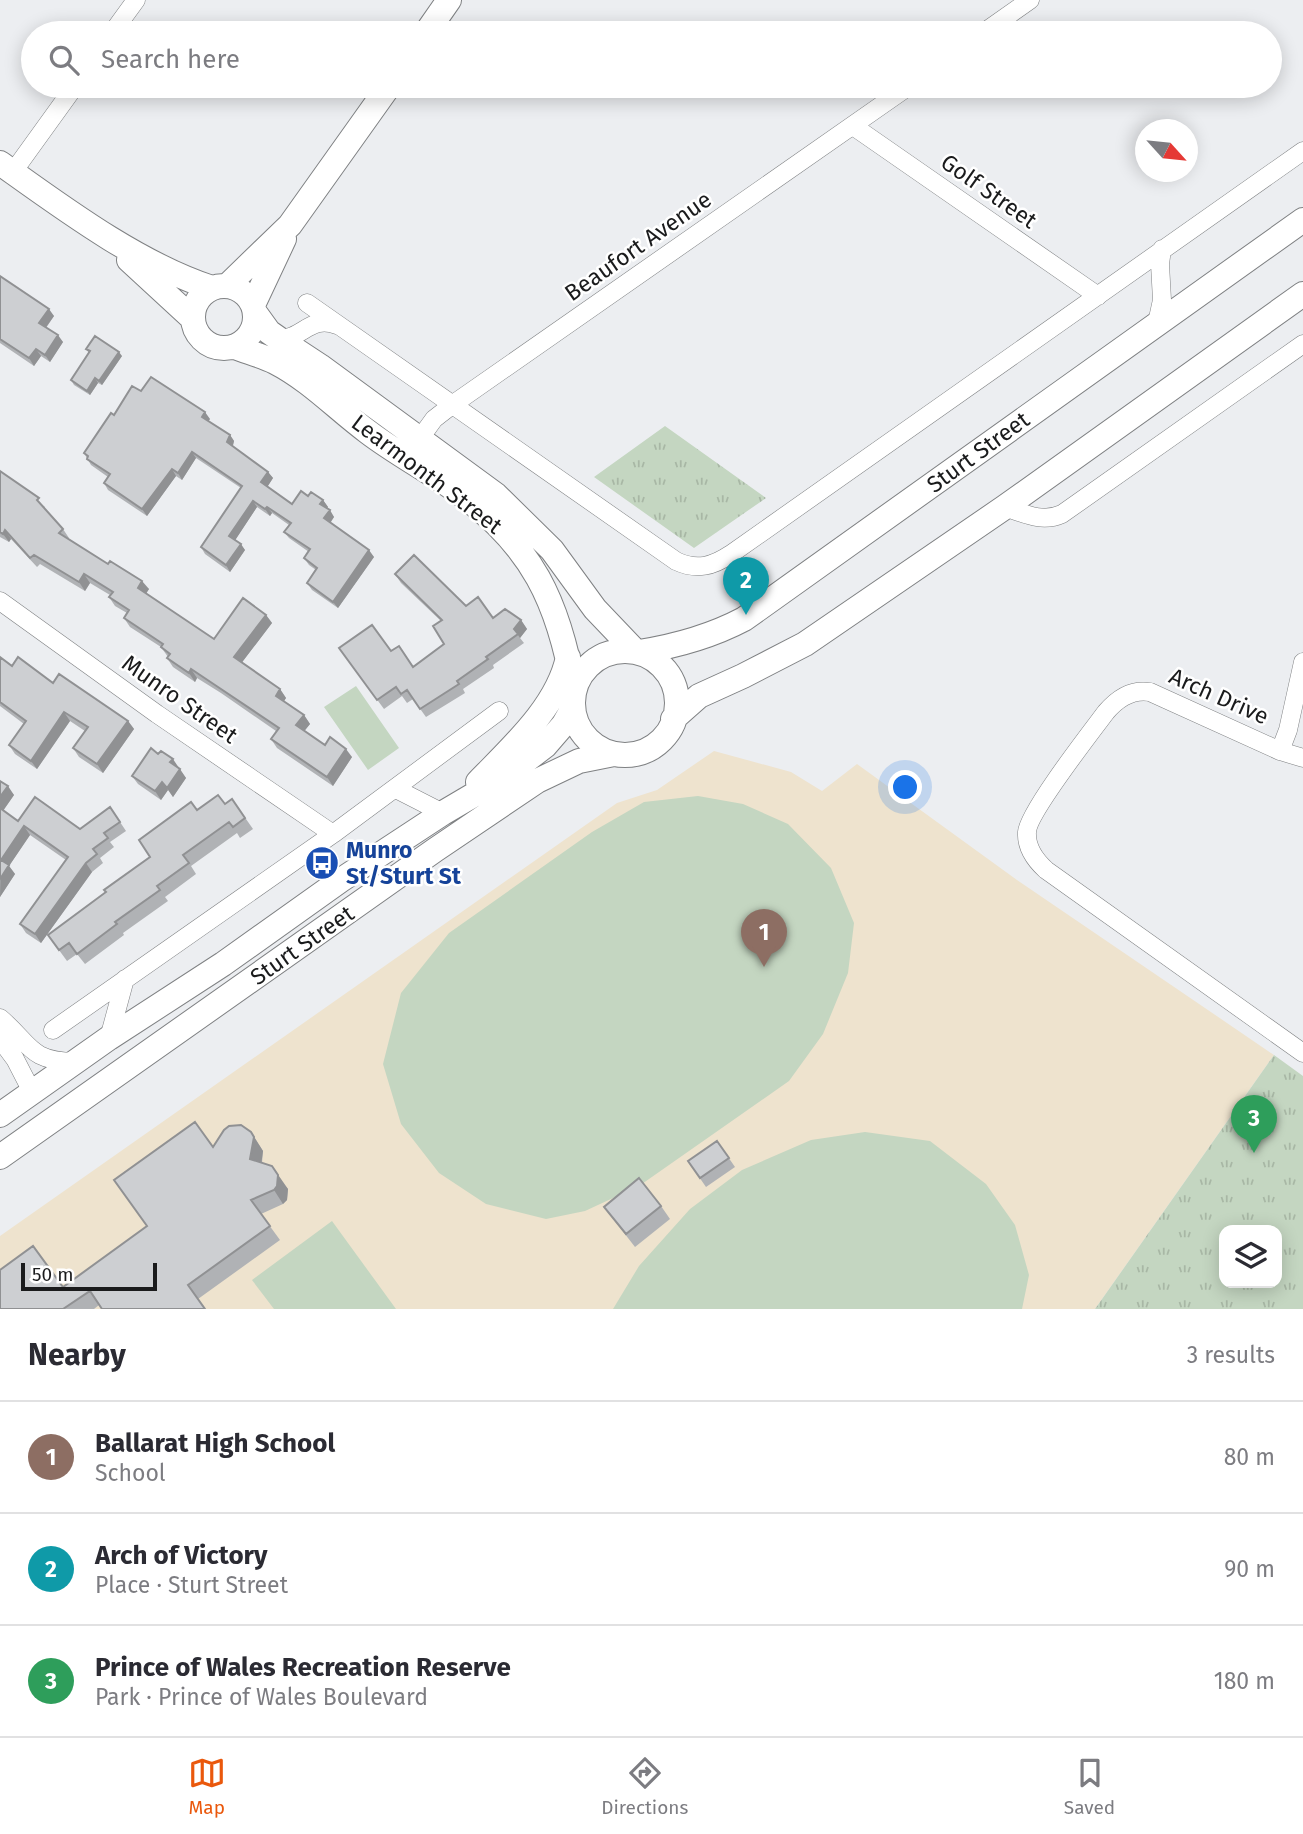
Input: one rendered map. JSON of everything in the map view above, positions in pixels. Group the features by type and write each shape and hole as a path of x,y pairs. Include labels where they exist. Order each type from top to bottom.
{"main road":[{"path":"434,21 449,0"},
{"path":"92,226 193,319 200,337 207,344 216,348 235,347 249,337 256,322 255,309 290,225 380,98"},
{"path":"6,168 92,226 166,270 219,287 243,291 255,309"},
{"name":"Sturt Street","path":"638,652 694,641 744,619 1303,220"},
{"path":"193,319 198,301 219,287 290,225"},
{"path":"673,719 699,696 804,644 1005,507 1303,294"},
{"name":"Learmonth Street","path":"255,309 269,331 413,448 484,511 518,547 545,590 561,628 574,699"},
{"name":"Learmonth Street","path":"235,347 275,362 320,392 367,432 413,448 496,495 539,535 595,609 638,652"},
{"path":"638,652 661,666 672,681 676,700 673,719 664,736 650,748 633,754 614,754 596,746 577,724 574,699 580,677 594,661 612,653 638,652"},
{"path":"447,811 535,719 561,679 568,656"},
{"name":"Sturt Street","path":"0,1115 109,1038 223,964 341,880 504,777 536,753 558,731 574,699"},
{"name":"Sturt Street","path":"0,1157 537,781 579,761 614,754"}],"street":[{"path":"121,21 136,0"},
{"path":"1000,21 1030,0"},
{"path":"6,168 65,98"},
{"name":"Beaufort Avenue","path":"413,448 433,419 452,405 892,98"},
{"name":"Golf Street","path":"852,126 1098,296"},
{"path":"307,303 676,561 696,567 712,565 1303,151"},
{"path":"1157,323 1163,300 1160,264 1162,249"},
{"path":"279,339 291,338 318,322 330,323 344,329"},
{"path":"1005,507 1040,519 1062,514 1303,344"},
{"name":"Munro Street","path":"0,601 157,714 333,834"},
{"path":"1280,751 1288,730 1303,662"},
{"name":"Arch Drive","path":"1303,758 1280,751 1166,698 1147,691 1133,693 1119,699 1106,712 1036,810 1027,828 1028,843 1034,858 1052,875 1303,1053"},
{"path":"53,1030 396,789 499,711"},
{"path":"396,789 447,811"},
{"path":"109,1038 125,979"},
{"path":"0,1018 30,1051 50,1060 75,1062"},
{"path":"0,1039 19,1065 32,1092"}],"shaded area":[{"path":"714,751 791,772 822,791 857,764 1017,880 1274,1055 1095,1309 0,1309 0,1236 617,803 657,790"}],"green space":[{"path":"665,426 766,498 694,548 594,477"},
{"path":"356,686 399,748 368,770 324,707"},
{"path":"698,796 743,804 788,824 831,868 854,923 848,973 823,1034 789,1081 639,1186 585,1211 546,1219 486,1204 439,1173 401,1124 383,1064 401,993 449,933 592,832 644,802"},
{"path":"1274,1055 1303,1076 1303,1309 1095,1309"},
{"path":"865,1132 930,1141 986,1184 1015,1225 1029,1275 1022,1309 613,1309 639,1266 690,1209 742,1170 811,1140"},
{"path":"332,1221 396,1309 274,1309 252,1280"}],"building":[{"path":"0,276 49,309 39,323 58,335 45,355 36,349 29,358 0,339"},
{"path":"95,336 119,352 99,381 95,378 87,391 71,380 90,351 86,349"},
{"path":"151,377 205,412 202,417 230,435 227,442 268,472 261,482 292,504 301,491 308,496 311,492 323,500 320,504 330,510 324,518 369,550 333,602 307,583 317,568 304,558 310,549 284,532 291,523 253,501 229,536 241,544 226,565 201,547 242,486 192,452 178,473 172,469 142,509 104,483 110,474 87,459 88,456 84,453 111,413 114,415 132,386 141,391"},
{"path":"0,471 39,498 37,500 63,529 59,533 108,564 110,561 142,581 138,588 214,639 243,598 266,615 234,657 280,689 276,696 304,715 296,725 325,745 330,737 346,749 327,777 271,739 279,728 191,669 189,673 167,658 170,654 161,647 163,644 124,618 129,610 109,597 113,592 84,574 79,582 34,555 30,558 5,530 3,534 0,532"},
{"path":"414,555 466,606 478,597 493,618 505,609 521,620 514,629 518,634 457,681 459,684 420,709 407,690 401,694 396,687 377,700 339,648 372,625 391,651 399,646 413,667 444,644 433,626 442,620 395,574"},
{"path":"0,657 12,666 18,657 53,683 59,674 128,721 97,764 73,748 88,727 64,712 31,761 9,745 26,721 0,702"},
{"path":"151,748 158,754 161,751 173,759 170,762 180,769 167,788 162,782 155,791 132,776"},
{"path":"0,781 8,786 0,797"},
{"path":"218,795 225,804 232,799 245,818 233,827 229,822 183,855 189,863 157,886 160,890 115,922 117,924 77,954 69,943 59,950 48,935 150,857 139,840 191,802 197,810"},
{"path":"35,797 80,829 110,807 120,822 104,833 108,838 93,849 97,854 86,863 35,934 20,924 68,857 24,826 1,860 9,865 0,879 0,808 18,821"},
{"path":"195,1122 213,1147 229,1126 241,1125 254,1137 250,1159 272,1166 278,1175 274,1190 251,1200 270,1226 188,1285 205,1309 102,1309 90,1291 63,1309 0,1309 0,1270 33,1246 63,1287 147,1226 114,1180"},
{"path":"717,1141 729,1158 700,1178 688,1161"},
{"path":"639,1178 661,1206 626,1234 604,1207"}],"place":[{"name":"Arch of Victory","path":"746,615"},
{"name":"Munro St/Sturt St","path":"322,863"},
{"name":"Ballarat High School","path":"764,967"},
{"name":"Prince of Wales Recreation Reserve","path":"1254,1153"}]}
